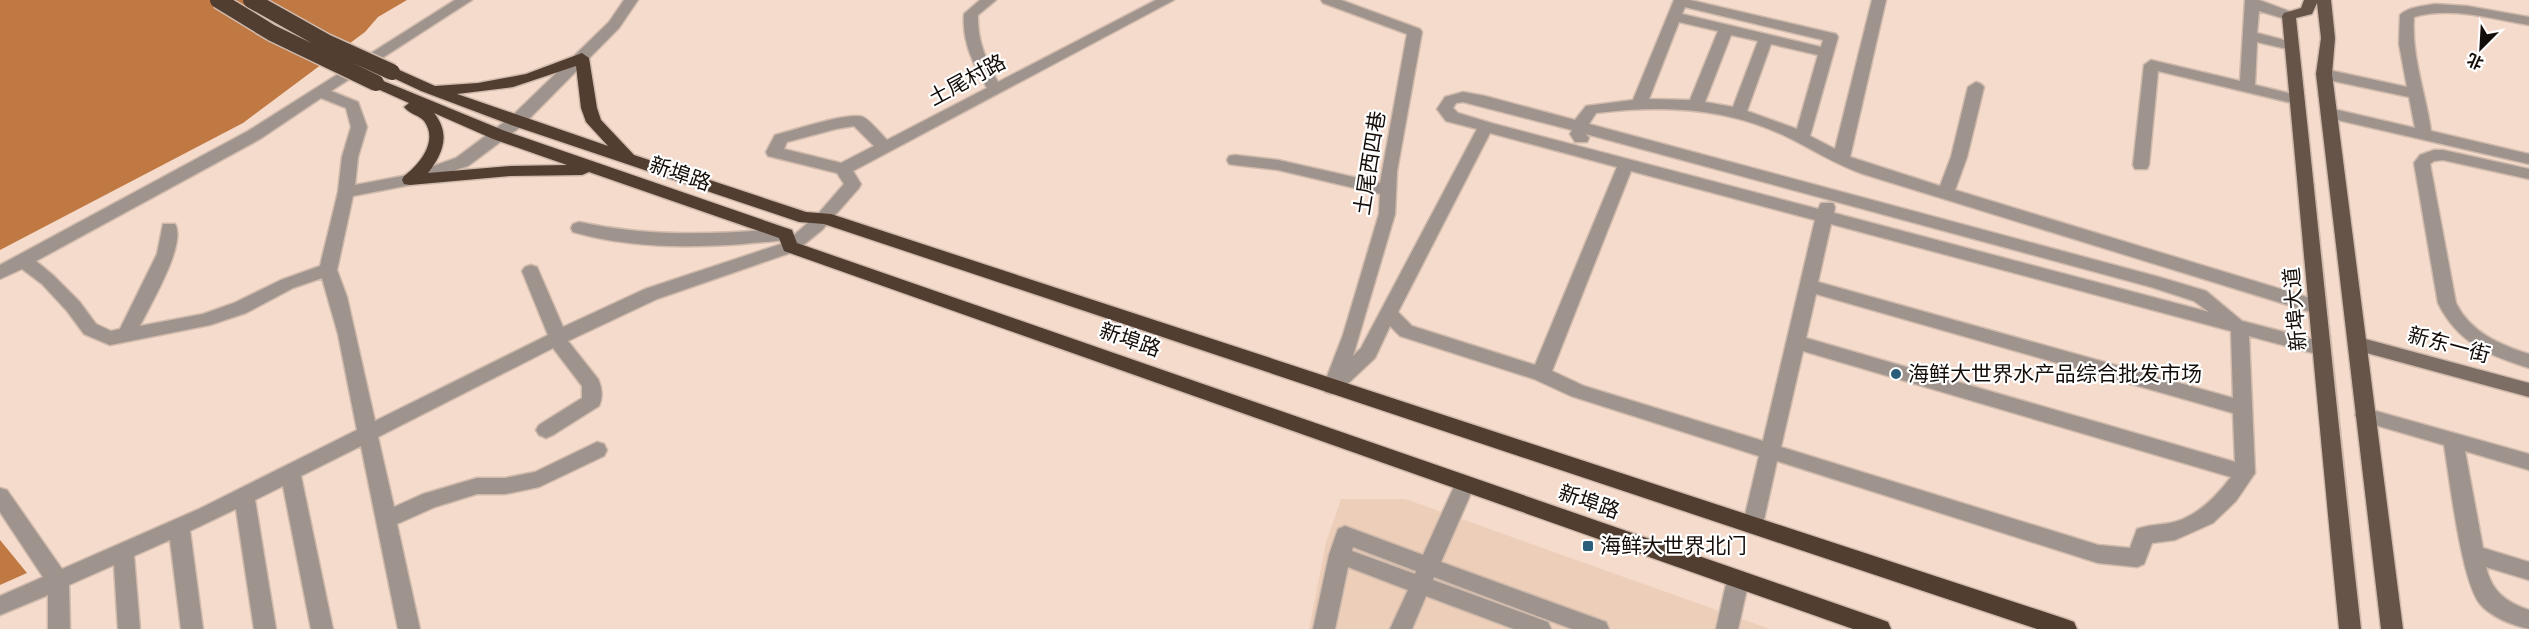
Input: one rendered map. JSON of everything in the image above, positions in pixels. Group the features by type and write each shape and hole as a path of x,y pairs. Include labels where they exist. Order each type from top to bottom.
{"highway":[{"name":"新埠路","path":"218,0 272,33 376,83 499,135 1465,484 1880,629"},
{"name":"新埠路","path":"251,0 326,42 426,88 517,121 805,218 825,218 2066,629"},
{"path":"426,88 467,89 512,82 558,70 582,58 589,108 594,122 629,158"},
{"path":"396,92 403,102 427,115 436,133 428,165 410,180"},
{"path":"410,180 510,171 598,171"}],"main road":[{"path":"2289,16 2307,11 2311,0"},
{"path":"2324,0 2328,38 2324,74 2392,629"},
{"name":"新埠大道","path":"2289,16 2320,348 2350,629"}],"street":[{"path":"0,273 136,198 201,166 254,135 465,0"},
{"path":"346,192 410,180 462,162 517,121 614,25 631,0"},
{"path":"989,0 970,14 968,31 977,58 996,90"},
{"name":"土尾村路","path":"843,169 1167,0"},
{"name":"土尾西四巷","path":"1328,0 1415,32 1389,171 1387,214 1352,335 1332,387"},
{"path":"1841,159 1879,0"},
{"path":"2247,87 2252,2 2289,16"},
{"path":"1679,6 1831,37 1802,138"},
{"path":"1679,6 1726,28 1827,53"},
{"path":"1639,104 1679,6"},
{"path":"2424,135 2406,39 2407,15 2432,8 2529,21"},
{"path":"1696,105 1726,28"},
{"path":"2250,36 2291,46"},
{"path":"1738,114 1766,38"},
{"path":"2141,165 2151,65 2296,99"},
{"path":"2324,74 2418,94"},
{"path":"1946,193 1959,158 1976,87"},
{"path":"319,92 353,105 359,127 350,157 346,192 328,270 338,297 409,629"},
{"path":"2240,327 2200,296 2153,281 1485,101 1463,97 1450,100 1445,109 1452,117 1485,127 1626,164 1825,217 2240,327 2320,348"},
{"path":"1601,158 1578,134 1591,109 1639,104 1696,105 1774,125 1841,159 2317,307"},
{"path":"2329,113 2529,159"},
{"path":"0,606 244,496 557,338 651,294 809,234 853,184 843,169 774,152 781,139 835,124 858,121 886,148"},
{"path":"1332,387 1368,353 1405,284 1460,169 1485,127"},
{"path":"2529,174 2443,155 2432,155 2425,158 2422,163 2445,295 2451,313 2490,348 2529,361"},
{"path":"1235,160 1278,165 1388,190"},
{"path":"1541,374 1626,164"},
{"path":"1753,524 1772,451 1829,195"},
{"path":"126,335 166,254 169,228"},
{"path":"579,228 604,235 663,242 788,241"},
{"path":"23,261 48,280 73,306 90,329 110,338 204,320 240,308 287,284 328,270"},
{"path":"531,271 563,350 591,384 592,401 546,430"},
{"path":"1809,286 2243,408"},
{"path":"1388,313 1406,331 1541,374 1578,391 2098,554 2136,558 2144,536 2175,531 2206,517 2229,495 2245,473 2240,327"},
{"path":"1796,342 2245,473"},
{"name":"新东一街","path":"2358,344 2529,390"},
{"path":"2366,415 2529,462"},
{"path":"2453,440 2477,576 2484,595 2499,607 2529,620"},
{"path":"386,520 430,500 477,486 505,486 539,479 597,450"},
{"path":"290,473 322,629"},
{"path":"1401,629 1465,484"},
{"path":"0,496 58,581 59,629"},
{"path":"244,496 265,629"},
{"path":"179,526 192,629"},
{"path":"123,552 129,629"},
{"path":"1324,629 1340,555 1424,575 1598,629"},
{"path":"2474,555 2529,571"},
{"path":"1424,575 1540,629"},
{"path":"1727,629 1738,580"}],"shaded area":[{"path":"0,0 407,0 378,17 365,32 243,123 0,250"},
{"path":"1341,499 1405,499 1770,629 1309,629 1326,543"},
{"path":"0,540 27,573 0,585"}],"place":[{"name":"海鲜大世界水产品综合批发市场","path":"1896,374"},
{"name":"海鲜大世界北门","path":"1588,546"}]}
